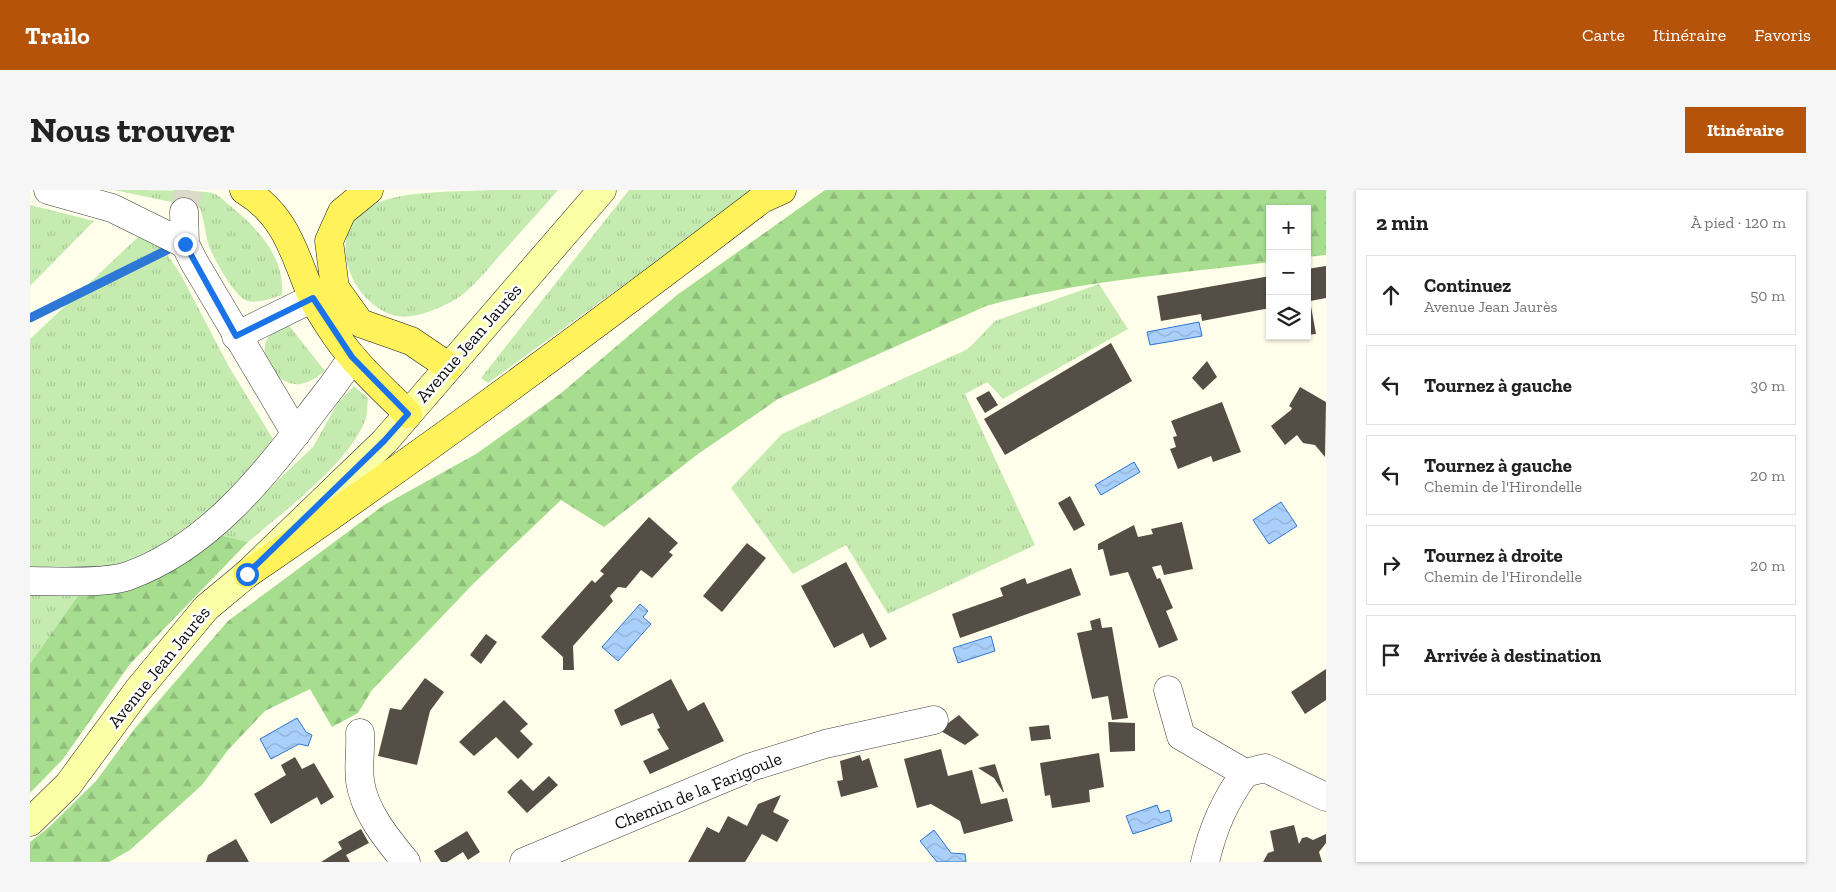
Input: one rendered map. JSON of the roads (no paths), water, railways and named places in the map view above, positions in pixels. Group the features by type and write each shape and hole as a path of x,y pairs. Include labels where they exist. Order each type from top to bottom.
{"main road":[{"path":"244,190 255,197 275,216 292,242 324,293 352,357 408,414"},
{"path":"324,293 329,241 342,212 369,190"},
{"name":"Avenue Jean Jaurès","path":"30,822 68,785 138,690 200,614 247,574 384,441 602,190"},
{"path":"247,574 363,495 540,367 762,199 782,190"},
{"path":"324,293 360,323 410,341 448,366"},
{"path":"352,357 360,323"}],"street":[{"path":"48,190 112,208 185,244"},
{"path":"184,212 185,244 236,336 296,434"},
{"path":"236,336 324,293"},
{"path":"30,581 82,581 127,577 180,550 226,513 263,476 352,357"},
{"path":"1168,690 1181,736 1245,773"},
{"name":"Chemin de la Farigoule","path":"524,862 751,766 825,744 934,720"},
{"path":"360,733 360,781 366,803 378,826 406,862"},
{"path":"1205,862 1217,821 1228,797 1245,773 1265,768 1326,797"}],"water":[{"path":"1199,322 1202,336 1150,345 1147,332"},
{"path":"1134,462 1140,472 1101,495 1095,485"},
{"path":"1281,502 1297,526 1269,544 1253,520"},
{"path":"640,604 648,611 643,617 651,624 618,661 602,647"},
{"path":"991,636 995,651 958,663 953,648"},
{"path":"297,718 306,732 312,735 308,746 299,744 271,759 260,739"},
{"path":"1157,805 1160,813 1169,810 1172,821 1133,834 1126,816"},
{"path":"934,830 951,853 965,854 966,862 937,862 920,841"}],"waterway":[{"path":"30,318 175,246"}],"tunnel":[{"path":"184,212 188,190"}]}
